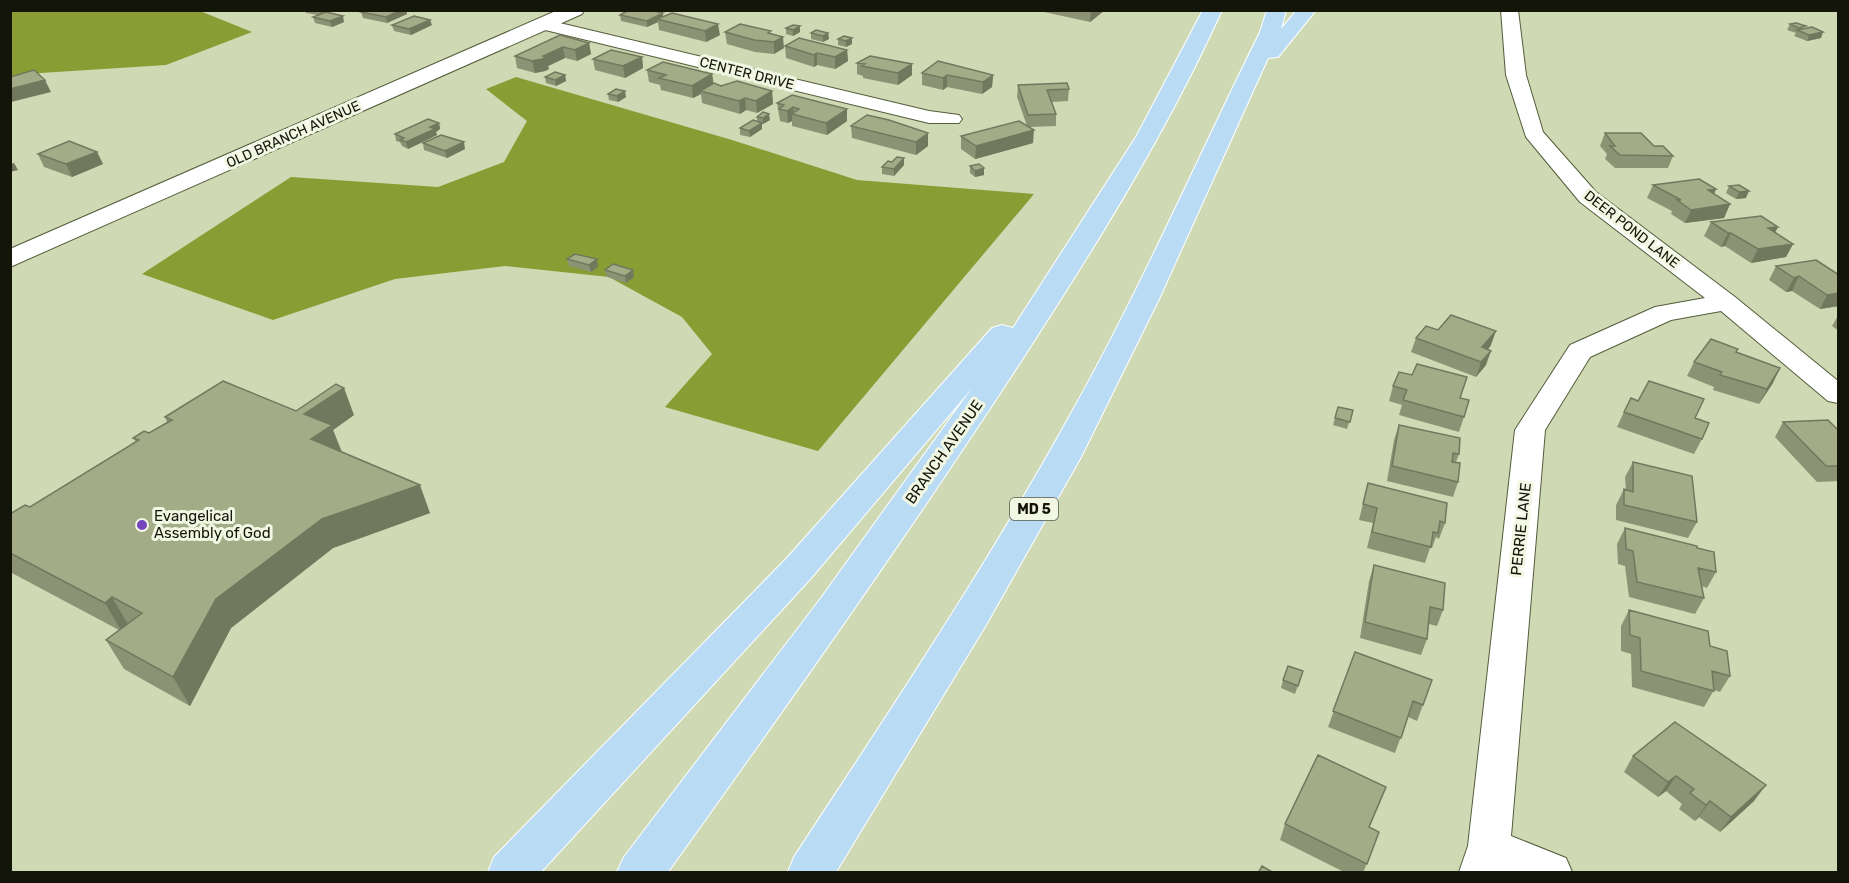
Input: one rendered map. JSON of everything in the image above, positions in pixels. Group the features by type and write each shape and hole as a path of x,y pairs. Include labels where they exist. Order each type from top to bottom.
{"highway":[{"path":"1174,88 1191,10"},
{"name":"BRANCH AVENUE","path":"641,873 897,520 1092,231 1146,142 1213,10"},
{"name":"MD 5","path":"811,873 960,636 1064,457 1146,300 1270,32 1277,10"},
{"path":"1242,90 1307,10"},
{"path":"511,873 641,732 799,568 1092,231"}],"street":[{"name":"OLD BRANCH AVENUE","path":"10,259 575,10"},
{"name":"DEER POND LANE","path":"1509,10 1516,75 1533,133 1588,197 1726,303 1839,395"},
{"name":"CENTER DRIVE","path":"543,24 929,117 952,119"},
{"name":"PERRIE LANE","path":"1485,859 1530,429 1580,351 1664,313 1726,303"},
{"path":"1485,859 1551,873"}],"green space":[{"path":"11,11 200,11 252,32 166,65 25,74 11,84"},
{"path":"516,77 732,140 857,180 1034,194 818,451 665,407 712,354 682,317 609,277 505,266 395,279 273,320 142,274 291,177 438,187 504,162 527,121 486,89"}],"building":[{"path":"401,10 386,17 361,12"},
{"path":"629,10 650,10 663,13 647,21 620,15"},
{"path":"326,12 343,16 330,21 313,17"},
{"path":"672,13 718,24 705,31 657,19"},
{"path":"414,16 430,20 409,29 392,25"},
{"path":"740,24 771,31 768,33 783,37 774,42 754,40 725,32"},
{"path":"1790,24 1806,26 1799,28"},
{"path":"793,25 800,26 793,30 786,28"},
{"path":"1812,27 1823,32 1809,35 1797,30"},
{"path":"816,30 828,33 823,36 811,33"},
{"path":"560,35 589,43 575,50 563,47 543,56 547,57 532,61 515,56"},
{"path":"844,36 852,38 846,41 838,39"},
{"path":"799,38 847,50 835,57 817,53 814,55 785,46"},
{"path":"611,50 642,57 623,66 593,59"},
{"path":"870,56 912,64 898,73 857,63"},
{"path":"938,61 993,75 983,82 947,75 943,78 922,73"},
{"path":"663,62 712,74 692,86 659,78 666,75 647,70"},
{"path":"34,70 45,80 10,89 10,77"},
{"path":"555,72 565,75 555,80 545,77"},
{"path":"737,81 772,91 756,101 745,98 739,101 700,91 714,83 721,86"},
{"path":"1067,83 1069,89 1047,90 1056,114 1028,115 1018,85"},
{"path":"616,89 625,91 617,96 608,94"},
{"path":"792,95 847,109 826,123 792,114 799,109 793,107 787,111 779,109 784,105 777,103"},
{"path":"763,112 769,114 763,118 757,117"},
{"path":"867,115 928,133 916,142 851,126"},
{"path":"428,119 439,123 430,127 435,129 406,142 400,140 404,138 395,134"},
{"path":"753,120 762,123 749,131 740,128"},
{"path":"1019,121 1034,130 976,146 961,136"},
{"path":"1605,133 1641,133 1654,146 1663,146 1673,156 1620,155 1610,146 1615,146"},
{"path":"441,135 464,142 445,151 423,143"},
{"path":"69,141 97,152 66,164 38,154"},
{"path":"897,157 904,158 894,169 882,167 888,161 892,162"},
{"path":"979,164 984,168 975,171 970,166"},
{"path":"1699,179 1716,189 1708,190 1730,204 1691,210 1677,200 1681,200 1653,185"},
{"path":"1739,185 1749,191 1739,192 1729,186"},
{"path":"1761,216 1778,227 1768,228 1793,244 1758,249 1711,222"},
{"path":"575,254 597,259 589,265 567,259"},
{"path":"1816,260 1839,275 1839,293 1827,295 1799,276 1794,278 1776,266"},
{"path":"613,264 633,270 625,276 605,270"},
{"path":"1451,315 1496,331 1482,347 1491,351 1481,362 1416,338 1426,326 1438,330"},
{"path":"1711,339 1738,349 1736,352 1780,368 1767,389 1720,375 1722,372 1694,362"},
{"path":"1417,364 1467,377 1460,398 1469,400 1464,417 1403,400 1407,390 1393,386 1399,372 1412,375"},
{"path":"223,381 296,411 336,384 344,388 304,414 332,425 311,439 420,485 322,519 216,599 173,677 106,640 142,613 112,597 105,603 10,553 10,514 25,505 30,507 139,440 133,438 144,431 149,433 172,420 165,417"},
{"path":"1649,381 1704,399 1695,418 1709,423 1702,439 1624,412 1631,398 1638,401"},
{"path":"1338,407 1353,410 1350,422 1335,418"},
{"path":"1828,420 1839,431 1839,466 1826,466 1783,422"},
{"path":"1399,425 1460,438 1459,454 1453,453 1452,462 1460,463 1458,482 1392,466"},
{"path":"1633,462 1692,476 1697,522 1624,505 1624,489 1633,492"},
{"path":"1368,483 1447,503 1445,523 1440,521 1438,533 1433,532 1431,547 1372,532 1377,508 1363,504"},
{"path":"1625,528 1714,552 1716,572 1698,568 1704,598 1637,582 1633,551 1626,549"},
{"path":"1374,565 1445,583 1443,610 1430,607 1427,639 1365,622"},
{"path":"1629,610 1708,631 1710,646 1727,651 1730,676 1712,671 1714,691 1641,671 1640,638 1630,635"},
{"path":"1355,652 1432,680 1423,705 1413,701 1401,738 1333,711"},
{"path":"1288,666 1303,671 1298,686 1283,680"},
{"path":"1675,722 1766,785 1731,817 1710,801 1706,805 1690,793 1694,789 1676,776 1668,782 1633,756"},
{"path":"1318,755 1386,787 1369,827 1379,832 1367,864 1285,824"},
{"path":"1262,866 1274,873 1258,873"}],"place":[{"name":"Evangelical Assembly of God","path":"142,525"}]}
